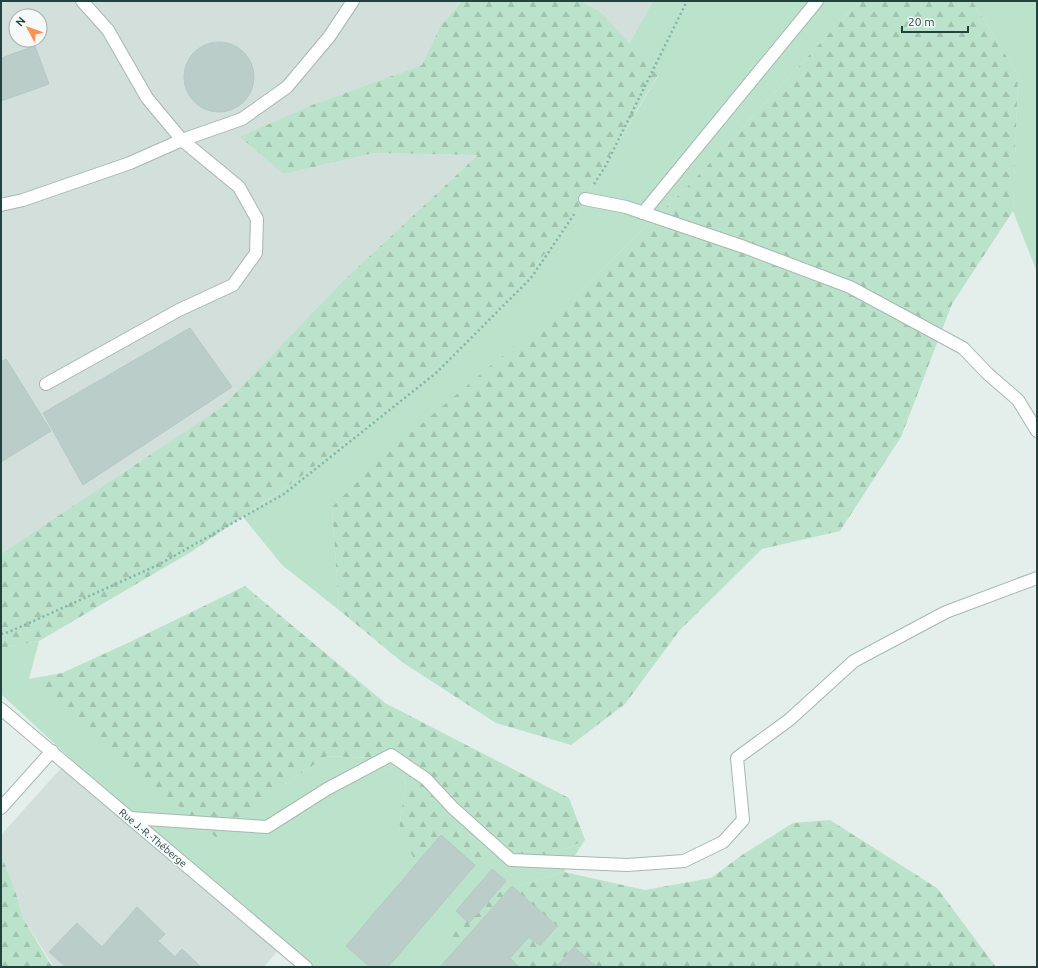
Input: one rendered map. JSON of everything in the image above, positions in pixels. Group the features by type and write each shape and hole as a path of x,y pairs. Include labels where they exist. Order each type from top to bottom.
{"street":[{"path":"46,384 179,310 233,285 256,253 257,219 239,187 182,140 147,98 108,30 82,1"},
{"path":"1,206 23,200 130,163 182,140 242,119 287,87 329,37 353,1"},
{"path":"643,213 817,1"},
{"path":"584,199 626,207 850,286 963,348 988,374 1018,400 1037,431"},
{"path":"130,818 267,827 327,789 391,755 426,779 453,808 511,860 627,865 684,861 723,842 742,820 737,758 789,720 854,661 946,612 1037,578"},
{"name":"Rue J.-R.-Théberge","path":"1,709 306,967"},
{"path":"1,808 52,751"}],"path":[{"path":"1,634 9,632 158,564 284,494 436,372 531,278 606,165 687,1"}],"shaded area":[{"path":"1,1 462,1 441,25 422,65 312,105 284,174 373,153 478,155 343,281 222,407 1,554"},
{"path":"580,1 653,1 629,44 600,11"},
{"path":"70,758 285,942 264,967 54,967 23,918 14,887 1,855 1,835"}],"green space":[{"path":"462,1 580,1 600,11 658,75 573,217 501,310 407,395 295,481 191,552 39,641 1,648 1,554 222,407 343,281 478,155 373,153 284,174 240,137 312,105 422,65 441,25"},
{"path":"653,1 859,1 695,179 582,289 332,507 339,610 282,565 243,517 295,481 407,395 501,310 573,217 658,76 629,44"},
{"path":"859,1 972,1 1018,75 1013,211 952,304 901,437 840,531 762,549 679,631 625,704 571,745 496,723 402,662 339,610 332,507 388,452 582,289 695,179"},
{"path":"972,1 1037,1 1037,272 1013,211 1018,75"},
{"path":"245,586 385,703 569,798 585,840 551,856 419,868 399,830 406,779 369,758 327,756 285,784 218,839 29,679 62,673"},
{"path":"39,641 29,679 285,784 327,756 369,758 406,779 399,830 551,856 585,840 564,872 489,895 481,967 314,967 70,758 1,694 1,648"},
{"path":"830,820 937,888 996,967 481,967 450,953 451,926 489,895 564,872 645,890 711,878 742,855 793,823"},
{"path":"1,855 14,887 23,918 53,967 1,967"}],"building":[{"path":"219,42 232,45 244,52 251,64 254,77 251,90 244,102 232,109 219,112 206,109 194,102 187,90 184,77 187,64 194,52 206,45"},
{"path":"29,48 36,48 49,84 1,101 1,58"},
{"path":"190,328 232,387 83,485 43,413"},
{"path":"6,359 51,431 1,462 1,362"},
{"path":"441,835 475,865 388,967 370,967 346,946"},
{"path":"492,869 506,881 469,923 456,911"},
{"path":"512,886 557,926 540,946 529,937 510,958 519,967 440,967"},
{"path":"137,907 165,934 158,941 175,957 182,949 201,967 66,967 49,952 77,923 102,947"},
{"path":"574,947 597,967 556,967"}]}
